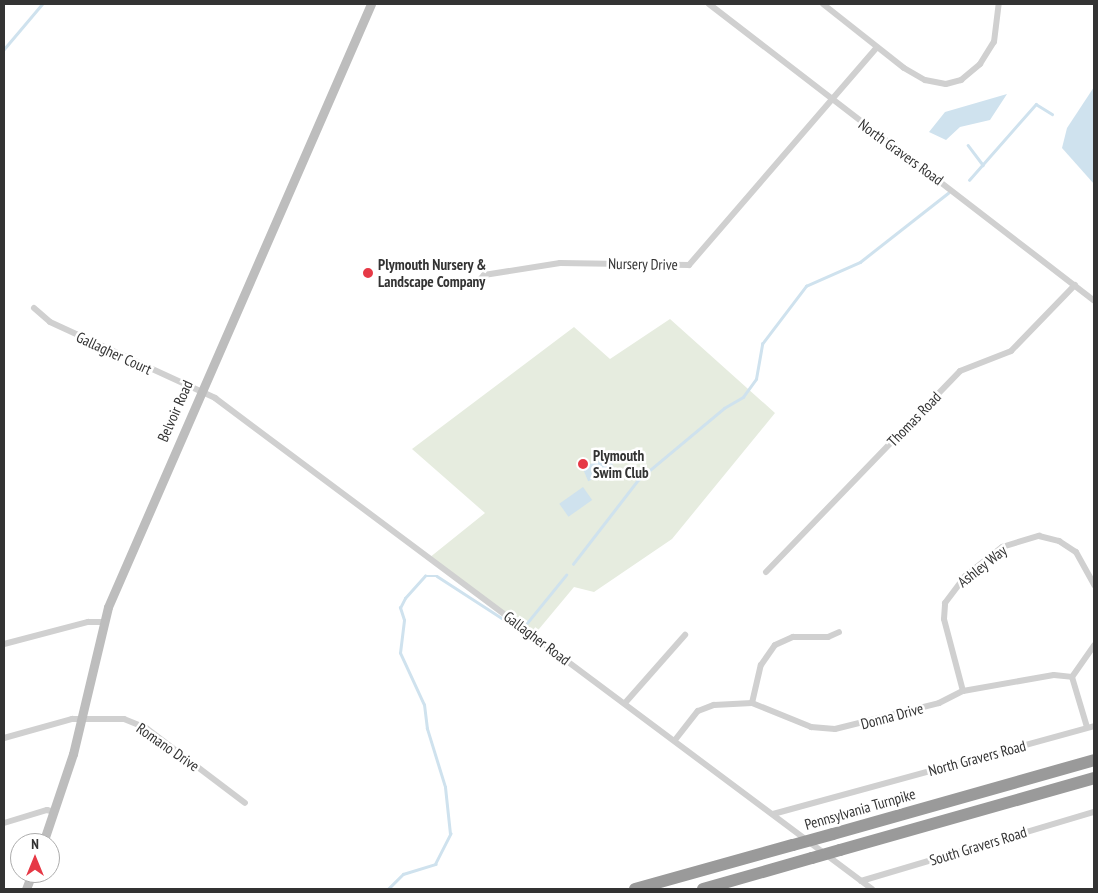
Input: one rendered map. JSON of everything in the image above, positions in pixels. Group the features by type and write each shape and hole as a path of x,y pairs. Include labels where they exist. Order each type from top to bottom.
{"highway":[{"name":"Pennsylvania Turnpike","path":"635,889 1094,760"},
{"path":"703,889 1094,778"}],"street":[{"name":"Belvoir Road","path":"47,833 82,718 102,622 198,392 371,4"},
{"name":"North Gravers Road","path":"709,4 833,102 883,135 1094,300"},
{"path":"823,4 876,48 925,80 946,84 961,80 980,64 994,42 999,4"},
{"name":"Nursery Drive","path":"475,286 484,275 560,263 689,265 833,102 876,48"},
{"name":"Thomas Road","path":"766,572 960,371 1011,351 1075,285"},
{"name":"Gallagher Court","path":"34,308 50,322 198,392"},
{"name":"Gallagher Road","path":"198,392 215,398 872,889"},
{"name":"Ashley Way","path":"963,691 944,619 948,597 965,576 1002,547 1039,536 1059,541 1076,552 1094,586"},
{"path":"4,644 88,622 102,622"},
{"path":"752,703 761,665 775,645 793,637 828,637 839,632"},
{"path":"625,703 685,636"},
{"path":"1091,726 1072,677 1094,646"},
{"name":"Donna Drive","path":"675,740 698,711 714,705 752,703 811,727 835,729 940,703 963,691 1054,675 1072,677"},
{"name":"Romano Drive","path":"4,738 82,718 112,717 146,728 245,803"},
{"name":"North Gravers Road","path":"773,814 1091,726"},
{"path":"4,823 47,810 54,812"},
{"name":"South Gravers Road","path":"861,881 1094,812"}],"shaded area":[{"name":"Plymouth Swim Club","path":"670,319 775,413 672,539 594,592 574,587 534,635 429,558 485,513 412,449 574,327 610,359"}],"water":[{"path":"1094,87 1094,184 1062,148 1067,128"},
{"path":"1007,94 990,120 960,127 946,140 929,132 945,112"},
{"path":"609,456 615,470 588,481 582,467"},
{"path":"583,487 592,500 568,517 559,504"}],"waterway":[{"path":"4,49 42,4"},
{"path":"969,180 1036,104 1052,114"},
{"path":"968,145 983,165"},
{"path":"573,564 638,480 724,408 743,397 756,379 762,344 806,286 860,262 948,193"},
{"path":"527,623 566,575"},
{"path":"388,889 403,874 435,864 450,834 445,787 427,729 424,705 400,653 404,620 400,608 405,598 425,576 437,576 520,630"}],"place":[{"name":"Plymouth Nursery & Landscape Company","path":"368,273"},
{"name":"Plymouth Swim Club","path":"583,464"}]}
